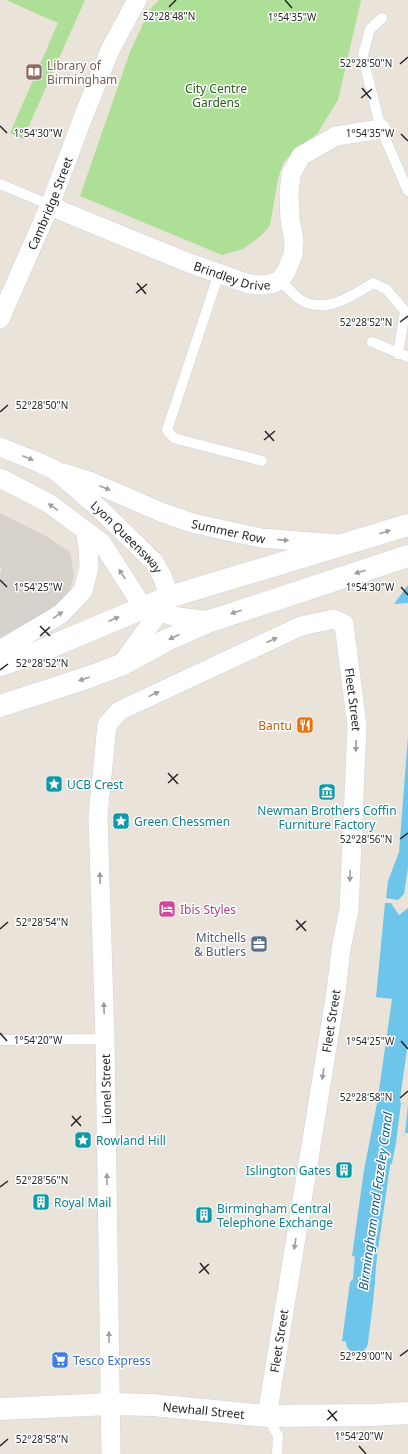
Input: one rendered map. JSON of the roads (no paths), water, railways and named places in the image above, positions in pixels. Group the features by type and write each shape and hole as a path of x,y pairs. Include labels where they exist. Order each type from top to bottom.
{"main road":[{"name":"Summer Row","path":"345,545 408,525"},
{"path":"0,665 38,652 157,605 345,545"},
{"path":"0,706 82,680 121,665 167,640 210,621 408,556"},
{"name":"Newhall Street","path":"0,1409 110,1404 152,1405 267,1416 372,1415 408,1413"}],"street":[{"name":"Cambridge Street","path":"0,319 50,204 110,50 137,0"},
{"name":"Brindley Drive","path":"50,204 64,212 189,263 249,284 271,284 280,280 286,272 293,255 294,241 290,219 289,194 291,174 301,156 336,136 381,129"},
{"name":"Lyon Queensway","path":"0,447 55,470 102,510 154,562 163,578 157,605"},
{"name":"Summer Row","path":"55,470 89,481 161,512 192,523 261,538 345,545"},
{"name":"Lyon Queensway","path":"0,478 50,504 85,530 90,567 83,591 61,614 0,650"},
{"path":"85,530 102,543 157,605 178,617 210,621"},
{"path":"121,665 136,643 148,629 157,605"},
{"name":"Lionel Street","path":"111,1454 105,1039 98,815 107,725 119,711 301,626 334,619 344,624"},
{"name":"Fleet Street","path":"267,1416 336,992 341,950 349,910 357,726 344,624"}],"lane":[{"path":"382,18 370,29 362,55 381,129 408,191"},
{"path":"0,184 50,204"},
{"path":"219,273 167,430 174,438 262,461"},
{"path":"280,280 299,298 315,306 328,305 351,298 373,283 386,289 405,311 403,356 372,342"},
{"path":"0,1040 105,1039"},
{"path":"267,1416 278,1436 277,1454"}],"water":[{"path":"408,585 408,603 394,604"},
{"path":"408,736 408,868 404,894 398,900 386,898 388,881 399,852"},
{"path":"385,903 391,903 399,915 408,908 408,991 403,997 400,985 397,981 393,999 376,997"},
{"path":"392,1075 394,1088 401,1103 408,1105 408,1133 405,1133 396,1143 392,1163 377,1179 374,1173 371,1174 357,1257 352,1256 364,1170 379,1093 385,1088"},
{"path":"366,1256 369,1274 375,1282 367,1343 342,1341 350,1282 362,1270"}],"waterway":[{"name":"Birmingham and Fazeley Canal","path":"388,1105 408,965"},
{"name":"Birmingham and Fazeley Canal","path":"357,1342 366,1256 381,1151"}],"place":[{"name":"Library of Birmingham","path":"34,72"},
{"name":"Bantu","path":"305,725"},
{"name":"UCB Crest","path":"54,784"},
{"name":"Newman Brothers Coffin Furniture Factory","path":"327,792"},
{"name":"Green Chessmen","path":"121,821"},
{"name":"Ibis Styles","path":"167,909"},
{"name":"Mitchells & Butlers","path":"259,944"},
{"name":"Rowland Hill","path":"83,1140"},
{"name":"Islington Gates","path":"344,1170"},
{"name":"Royal Mail","path":"41,1202"},
{"name":"Birmingham Central Telephone Exchange","path":"204,1215"},
{"name":"Tesco Express","path":"60,1360"}],"park label":[{"name":"City Centre Gardens","path":"216,95"}]}
